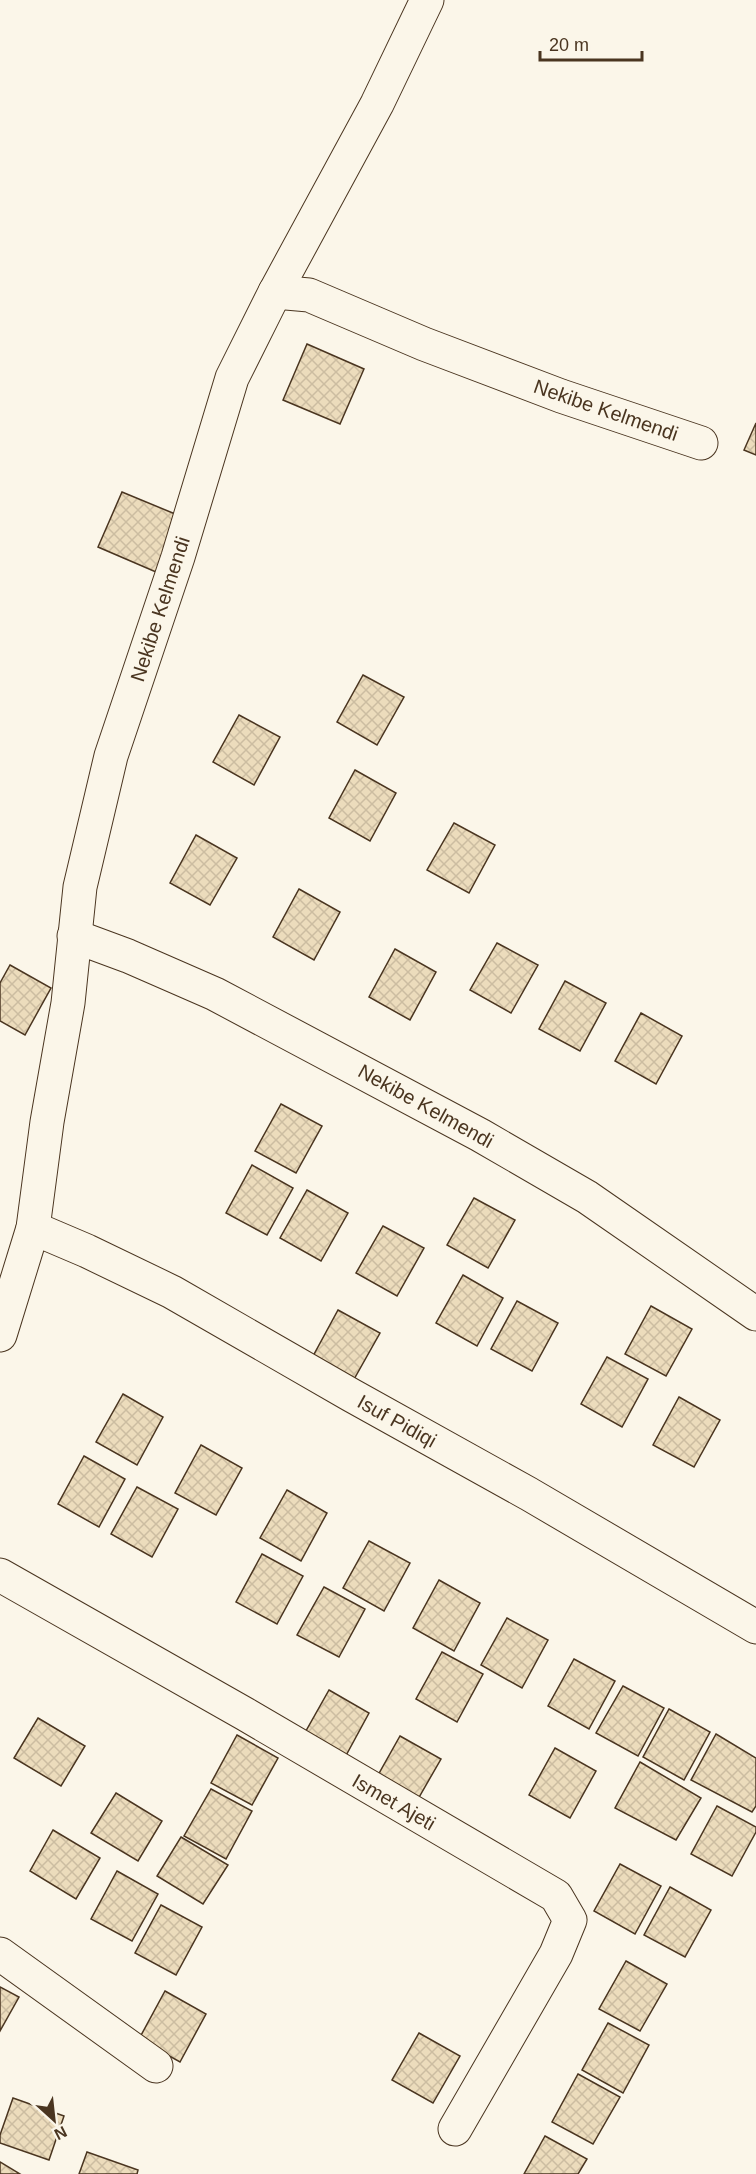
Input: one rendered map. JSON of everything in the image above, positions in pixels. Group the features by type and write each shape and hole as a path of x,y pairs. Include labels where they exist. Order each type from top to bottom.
{"street":[{"name":"Nekibe Kelmendi","path":"0,1335 33,1228 47,1122 68,1003 80,887 111,756 178,557 232,378 275,292 377,104 427,0"},
{"name":"Nekibe Kelmendi","path":"275,292 309,295 424,344 561,396 701,443"},
{"name":"Nekibe Kelmendi","path":"74,936 128,956 215,994 480,1135 587,1197 756,1314"},
{"name":"Isuf Pidiqi","path":"33,1228 172,1292 529,1494 756,1627"},
{"name":"Ismet Ajeti","path":"0,1575 245,1714 556,1896 570,1920 556,1954 455,2129"},
{"path":"0,1954 156,2066"}],"building":[{"path":"307,344 364,369 340,424 283,400"},
{"path":"756,423 756,455 744,450"},
{"path":"122,492 180,516 156,572 98,547"},
{"path":"363,675 404,697 377,745 337,722"},
{"path":"239,715 280,737 254,785 213,762"},
{"path":"355,770 396,793 370,841 329,818"},
{"path":"454,823 495,845 469,893 427,870"},
{"path":"196,835 237,858 210,905 170,883"},
{"path":"299,889 340,912 314,960 273,937"},
{"path":"497,943 538,965 511,1013 470,990"},
{"path":"395,949 436,972 410,1020 369,997"},
{"path":"10,965 51,988 25,1035 0,1021 0,983"},
{"path":"565,981 606,1003 580,1051 539,1029"},
{"path":"641,1013 682,1036 656,1084 615,1061"},
{"path":"281,1104 322,1126 296,1173 255,1151"},
{"path":"252,1165 293,1188 267,1235 226,1213"},
{"path":"307,1190 348,1213 321,1261 280,1238"},
{"path":"474,1198 515,1220 488,1268 447,1245"},
{"path":"383,1226 424,1248 397,1296 356,1273"},
{"path":"463,1275 503,1298 477,1346 436,1323"},
{"path":"517,1301 558,1323 532,1371 491,1349"},
{"path":"651,1306 692,1329 666,1376 625,1354"},
{"path":"338,1310 380,1333 353,1381 312,1358"},
{"path":"607,1357 648,1379 622,1427 581,1404"},
{"path":"123,1394 163,1417 137,1465 96,1442"},
{"path":"679,1397 720,1420 694,1467 653,1445"},
{"path":"201,1445 242,1468 216,1515 175,1493"},
{"path":"84,1456 125,1479 99,1527 58,1504"},
{"path":"137,1487 178,1509 152,1557 111,1534"},
{"path":"287,1490 327,1513 301,1561 260,1538"},
{"path":"369,1541 410,1563 384,1611 343,1588"},
{"path":"262,1554 303,1576 277,1624 236,1602"},
{"path":"439,1580 480,1603 454,1651 413,1628"},
{"path":"324,1587 365,1609 339,1657 297,1635"},
{"path":"507,1618 548,1640 522,1688 481,1665"},
{"path":"442,1652 483,1674 457,1722 416,1699"},
{"path":"574,1659 615,1681 589,1729 548,1706"},
{"path":"623,1686 664,1708 638,1756 596,1733"},
{"path":"329,1690 369,1713 343,1761 302,1738"},
{"path":"669,1709 710,1732 684,1780 643,1757"},
{"path":"38,1718 85,1746 61,1786 14,1758"},
{"path":"716,1734 756,1758 756,1806 752,1812 691,1780"},
{"path":"237,1735 278,1758 252,1805 211,1783"},
{"path":"400,1736 441,1759 414,1806 373,1784"},
{"path":"555,1748 596,1771 570,1818 529,1795"},
{"path":"640,1762 701,1798 676,1840 615,1808"},
{"path":"211,1789 252,1811 226,1859 184,1836"},
{"path":"116,1793 162,1821 138,1861 91,1833"},
{"path":"717,1806 756,1827 756,1832 732,1876 691,1854"},
{"path":"53,1830 100,1858 76,1899 30,1871"},
{"path":"181,1837 228,1865 203,1904 157,1876"},
{"path":"620,1864 661,1886 635,1934 594,1911"},
{"path":"117,1871 158,1894 132,1941 91,1919"},
{"path":"670,1887 711,1910 685,1957 644,1935"},
{"path":"161,1905 202,1927 176,1975 135,1953"},
{"path":"626,1961 667,1984 640,2031 599,2009"},
{"path":"0,1987 19,1997 0,2031"},
{"path":"165,1991 206,2014 180,2062 139,2039"},
{"path":"608,2023 649,2045 623,2093 582,2070"},
{"path":"419,2033 460,2056 433,2103 392,2080"},
{"path":"578,2074 620,2097 593,2144 552,2122"},
{"path":"13,2098 64,2116 49,2160 0,2143 0,2135"},
{"path":"545,2136 587,2159 578,2174 524,2174"},
{"path":"87,2152 138,2170 137,2174 79,2174"},
{"path":"0,2162 20,2174 0,2174"}]}
